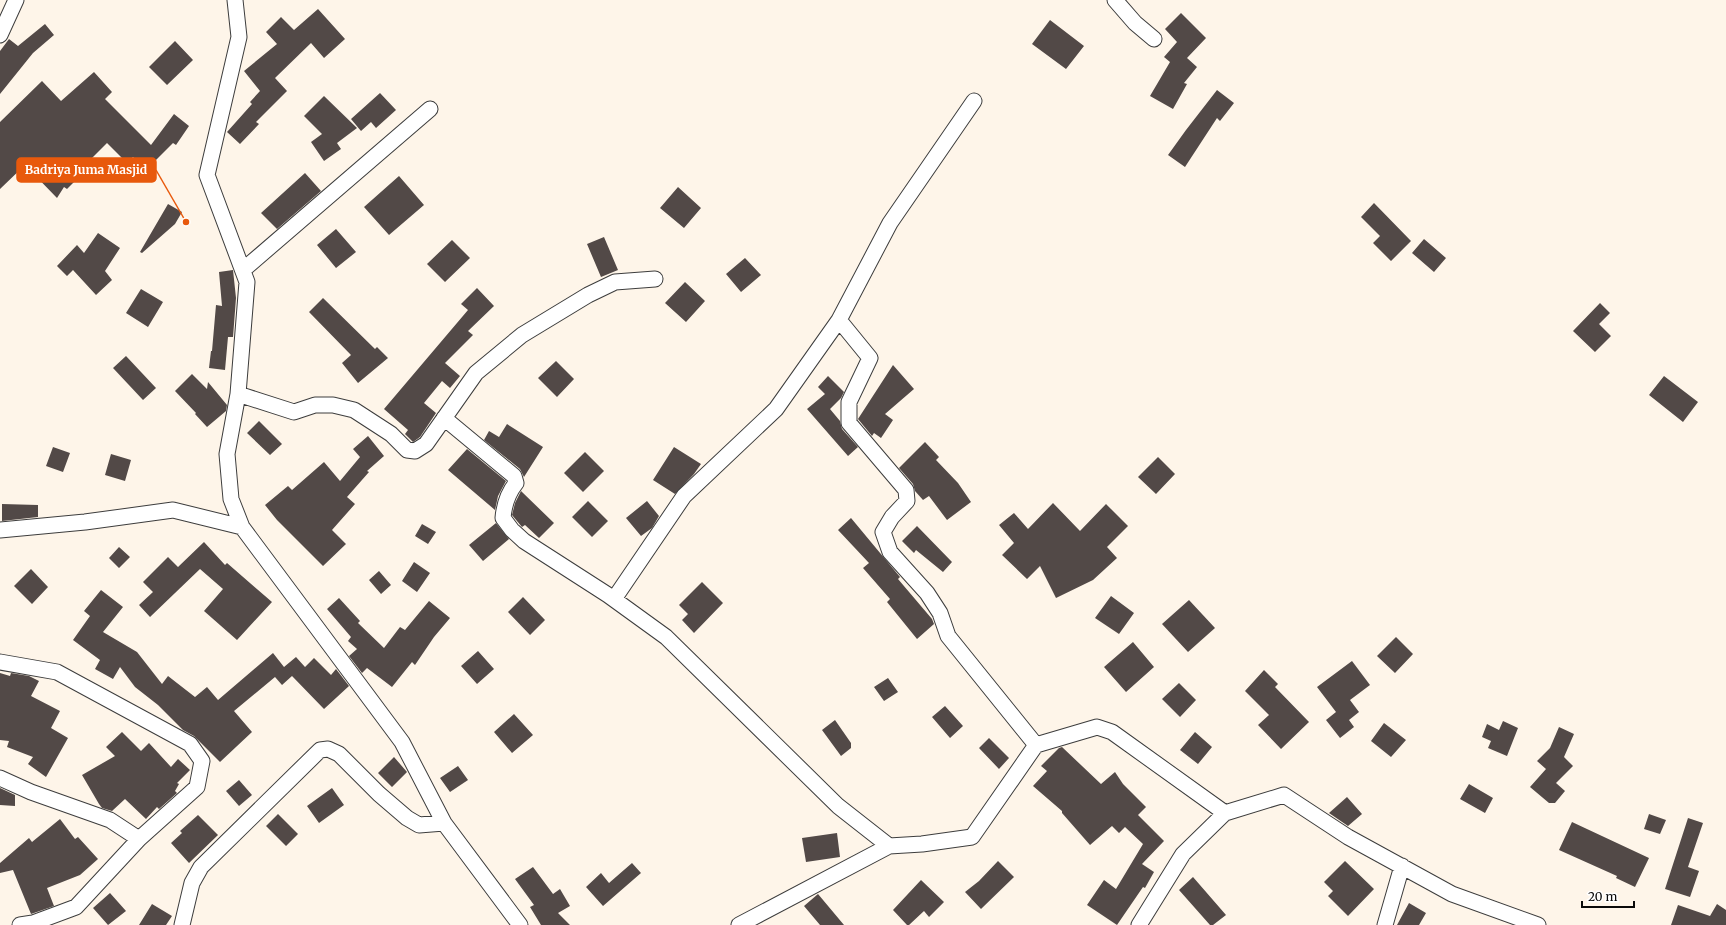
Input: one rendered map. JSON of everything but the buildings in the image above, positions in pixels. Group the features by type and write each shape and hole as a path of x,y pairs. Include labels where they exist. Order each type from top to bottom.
{"street":[{"path":"0,35 16,0"},
{"path":"235,0 239,37 208,175 247,282 238,394 227,454 232,499 242,526 402,742 444,822 520,925"},
{"path":"1115,0 1135,23 1154,39"},
{"path":"614,599 684,496 776,409 839,320 890,223 974,101"},
{"path":"243,270 430,110"},
{"path":"238,394 294,412 315,405 333,405 354,410 391,434 407,450 415,451 426,444 476,373 522,335 588,295 614,282 655,279"},
{"path":"839,320 870,358 849,402 849,423 906,490 907,501 892,517 883,532 890,552 931,600 940,613 948,636 1036,745"},
{"path":"444,418 514,476 516,483 511,489 503,518 512,530 524,541 614,599 666,637 838,806 889,846"},
{"path":"0,530 85,522 173,510 242,526"},
{"path":"0,662 57,672 190,744 202,761 197,787 140,839 76,907 33,923 20,925"},
{"path":"739,925 889,846 922,844 972,837 1036,745 1097,727 1112,732 1224,813"},
{"path":"182,925 192,884 201,867 320,750 328,749 339,754 378,794 407,818 419,824 444,822"},
{"path":"0,778 31,792 110,820 140,839"},
{"path":"1139,925 1183,854 1224,813 1284,795 1348,837 1452,894 1538,925"},
{"path":"1385,925 1402,866"}],"place":[{"name":"Badriya Juma Masjid","path":"186,222"}]}
